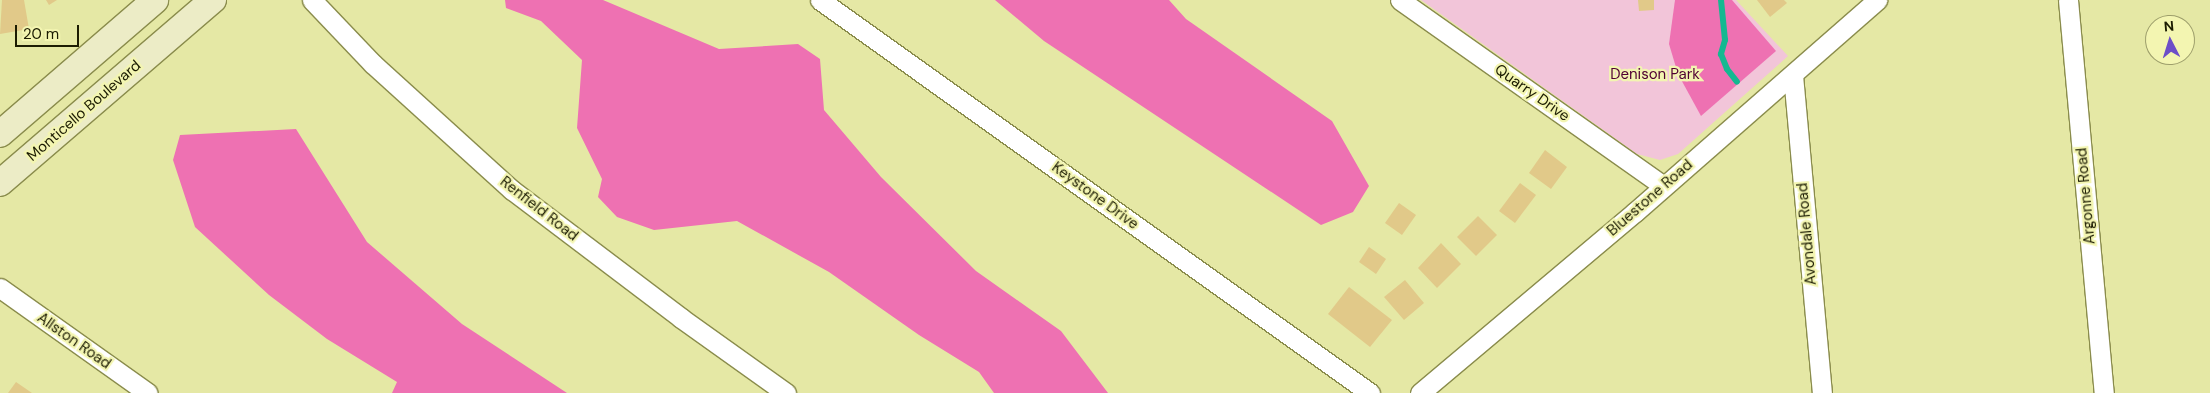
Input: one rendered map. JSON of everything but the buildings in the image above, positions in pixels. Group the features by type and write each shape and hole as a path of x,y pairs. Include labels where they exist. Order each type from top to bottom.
{"main road":[{"path":"0,134 155,0"},
{"name":"Monticello Boulevard","path":"0,184 213,0"}],"street":[{"name":"Renfield Road","path":"312,0 373,64 512,190 682,318 786,393"},
{"name":"Keystone Drive","path":"820,0 1370,393"},
{"name":"Quarry Drive","path":"1400,0 1664,186"},
{"name":"Bluestone Road","path":"1420,393 1664,186 1877,0"},
{"name":"Argonne Road","path":"2068,0 2104,393"},
{"name":"Avondale Road","path":"1793,74 1822,393"},
{"name":"Allston Road","path":"0,288 148,393"}],"green space":[{"name":"Denison Park","path":"1421,0 1736,0 1788,56 1678,154 1660,160 1637,154"}],"shaded area":[{"path":"505,0 603,0 719,49 798,44 820,59 824,110 881,177 976,271 1061,331 1108,393 994,393 979,372 919,335 829,272 737,221 654,230 617,217 598,197 602,179 577,128 582,60 541,21 506,8"},
{"path":"995,0 1169,0 1186,19 1332,121 1369,186 1353,212 1321,225 1044,41"},
{"path":"1675,0 1732,0 1776,51 1701,116 1678,74 1669,44"},
{"path":"296,129 367,242 462,324 567,393 392,393 397,382 327,339 269,295 195,227 173,160 180,135"}],"waterway":[{"path":"1721,0 1725,40 1721,54 1727,69 1737,82"}]}
